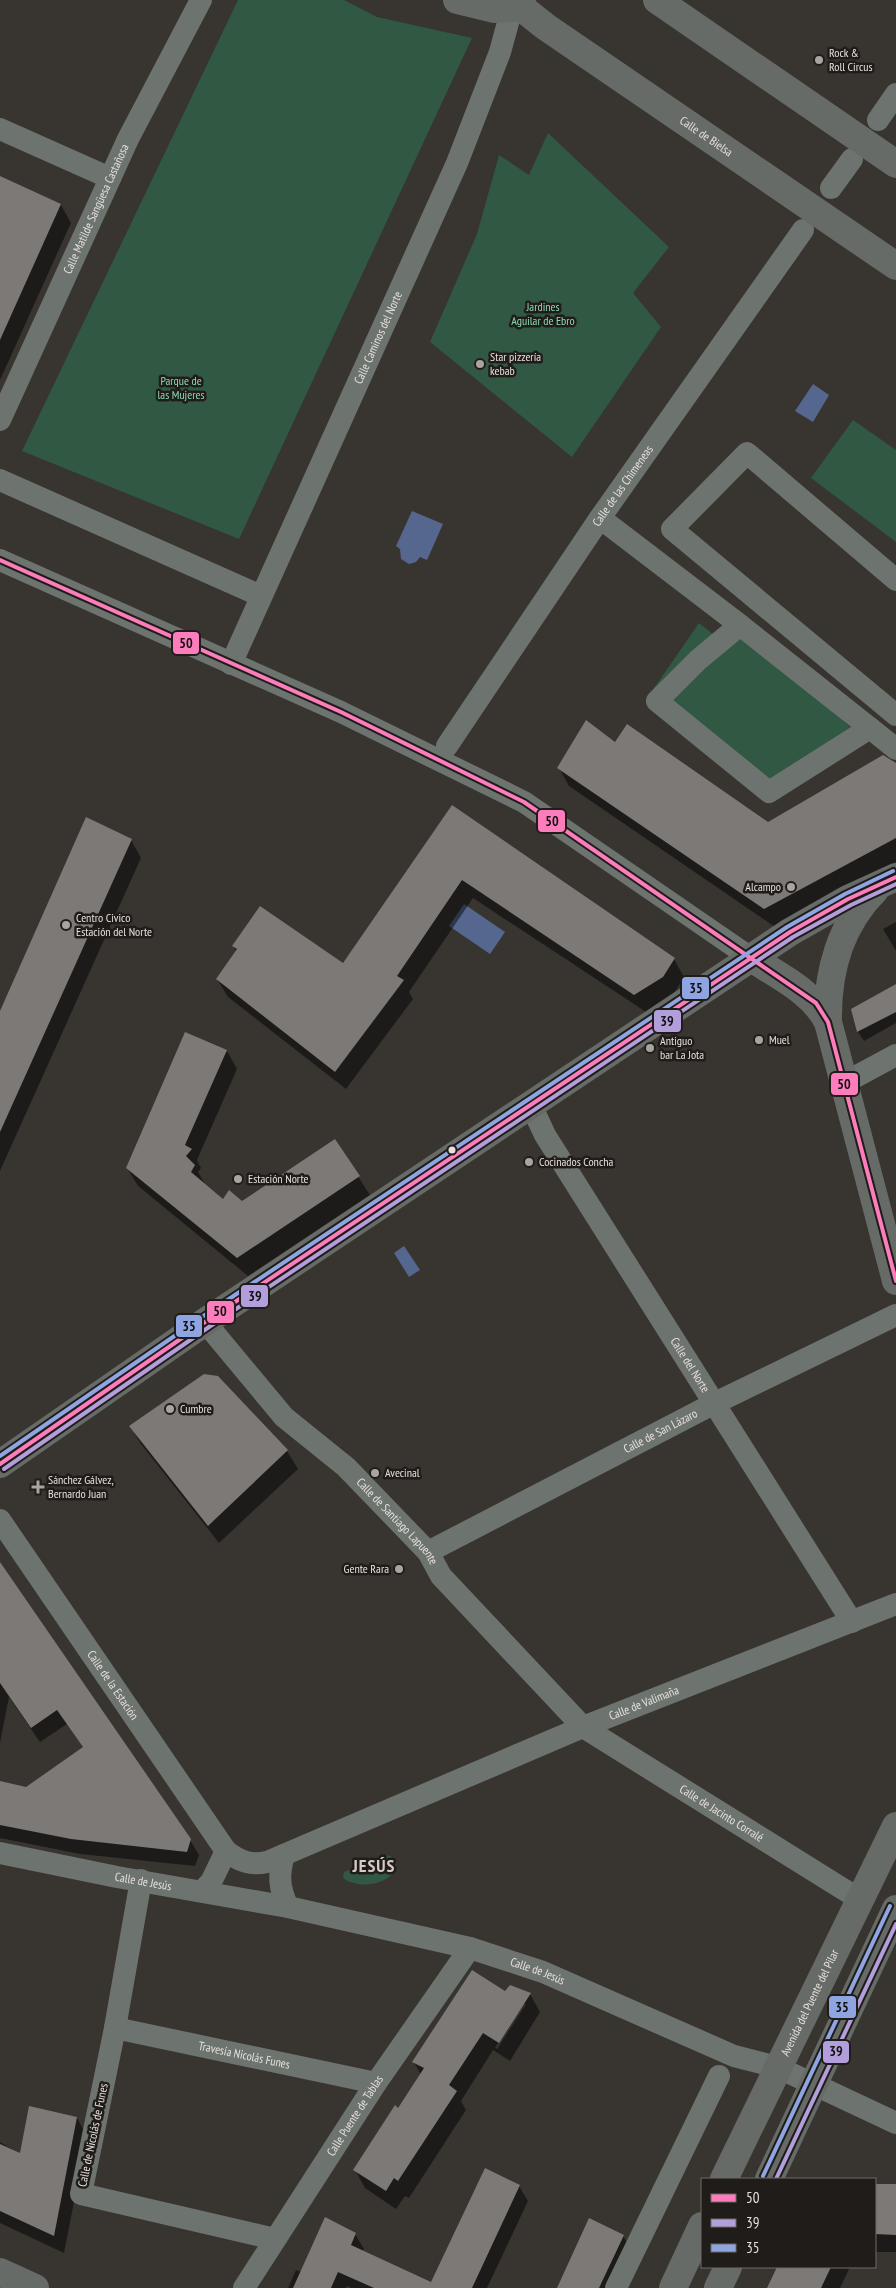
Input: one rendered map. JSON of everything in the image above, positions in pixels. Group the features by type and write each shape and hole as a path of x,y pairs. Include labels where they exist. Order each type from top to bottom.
{"main road":[{"path":"457,0 494,9 517,4"},
{"path":"657,0 896,164"},
{"name":"Calle de Bielsa","path":"517,4 546,27 896,266"},
{"path":"0,1464 205,1322 790,932 848,899 887,882"},
{"path":"887,882 855,914 838,949 829,985 828,1022 896,1281"},
{"path":"751,958 816,1003 828,1022"},
{"name":"Avenida del Puente del Pilar","path":"724,2178 896,1826"},
{"path":"769,2178 896,1909"},
{"path":"673,2288 701,2228"},
{"path":"718,2288 728,2268"},
{"path":"0,2272 34,2288"}],"street":[{"name":"Calle Matilde Sangüesa Castañosa","path":"0,420 128,139 201,0"},
{"name":"Calle Caminos del Norte","path":"231,664 457,163 517,4"},
{"path":"878,120 896,94"},
{"path":"0,129 110,178"},
{"path":"831,188 852,159"},
{"name":"Calle de las Chimeneas","path":"447,746 600,518 803,230"},
{"path":"896,580 747,453 672,529 896,715"},
{"path":"0,480 261,596"},
{"path":"600,518 740,624 896,749"},
{"path":"0,560 444,761 524,802 751,958"},
{"path":"740,624 698,660 657,701 770,792 870,728"},
{"path":"844,1083 896,1055"},
{"name":"Calle del Norte","path":"531,1105 545,1135 852,1622"},
{"name":"Calle de San Lázaro","path":"428,1552 713,1404 896,1315"},
{"name":"Calle de Santiago Lapuente","path":"205,1322 284,1417 346,1467 428,1552 441,1576 514,1657 583,1728"},
{"name":"Calle de la Estación","path":"0,1520 226,1851"},
{"name":"Calle de Valimaña","path":"284,1855 583,1728 896,1604"},
{"name":"Calle de Jacinto Corralé","path":"583,1728 860,1899"},
{"path":"202,1891 211,1882 226,1851 236,1859 252,1864 267,1862 284,1855"},
{"name":"Calle de Jesús","path":"0,1853 288,1907 470,1948 543,1972 734,2056 777,2067 896,2123"},
{"path":"284,1855 279,1872 279,1884 288,1907"},
{"name":"Calle de Nicolás de Funes","path":"141,1880 81,2194 275,2239"},
{"name":"Calle Puente de Tablas","path":"244,2288 376,2083 470,1948"},
{"name":"Travesía Nicolás Funes","path":"114,2028 376,2083"},
{"path":"616,2288 719,2076"}],"green space":[{"name":"Parque de las Mujeres","path":"238,0 344,0 377,17 472,38 239,539 22,451"},
{"name":"Jardines Aguilar de Ebro","path":"548,133 669,247 633,293 661,327 572,457 430,342 477,234 499,155 529,175"},
{"path":"853,420 896,450 896,542 811,478"},
{"path":"699,623 724,643 741,629 851,728 768,787 652,691"},
{"path":"384,1855 391,1856 395,1862 396,1869 386,1879 371,1884 356,1884 343,1878 344,1872"}],"water":[{"path":"813,384 829,395 813,422 795,411"},
{"path":"412,511 443,524 427,560 420,557 416,562 409,564 401,559 400,549 396,546"},
{"path":"464,904 505,932 490,954 449,926"},
{"path":"404,1246 420,1270 409,1277 394,1253"}],"building":[{"path":"0,176 61,204 0,340"},
{"path":"586,720 615,742 627,724 768,822 883,755 896,763 896,838 764,909 557,768"},
{"path":"452,805 675,958 663,977 634,995 462,880 397,976 404,980 335,1072 216,979 237,949 232,946 260,906 343,963"},
{"name":"Centro Civico Estación del Norte","path":"86,817 132,839 0,1132 0,1011"},
{"path":"896,984 896,1012 857,1032 851,1009"},
{"path":"185,1032 227,1050 185,1145 192,1149 186,1156 195,1165 191,1172 223,1199 229,1190 242,1201 335,1139 360,1176 237,1258 126,1168"},
{"path":"204,1374 218,1376 288,1450 208,1526 129,1426"},
{"path":"0,1562 191,1839 187,1852 71,1839 0,1825 0,1781 26,1787 83,1747 57,1710 31,1728 0,1683"},
{"path":"472,1970 505,1991 510,1985 531,1993 499,2043 483,2033 449,2085 457,2091 398,2181 394,2178 386,2191 353,2170 395,2105 398,2108 424,2068 412,2062"},
{"path":"29,2106 77,2117 54,2236 0,2211 0,2144 20,2153"},
{"path":"485,2168 520,2185 472,2288 374,2288 338,2272 331,2288 293,2288 325,2217 356,2233 351,2245 431,2282"},
{"path":"876,2184 896,2184 896,2235 876,2234"},
{"path":"589,2218 624,2235 599,2288 557,2288"},
{"path":"777,2268 831,2268 821,2288 767,2288"}],"transit line":[{"name":"50","path":"0,560 341,712 524,802 816,1003 828,1022 896,1281"},
{"name":"35","path":"0,1456 202,1317 787,927 845,894 893,871"},
{"name":"50","path":"0,1464 205,1322 790,932 848,899 896,877"},
{"name":"39","path":"4,1469 209,1327 793,937 851,905 896,884"},
{"name":"35","path":"763,2176 890,1906"},
{"name":"39","path":"776,2178 896,1924"}],"place":[{"name":"Rock & Roll Circus","path":"819,60"},
{"name":"Star pizzería kebab","path":"480,364"},
{"name":"Alcampo","path":"791,887"},
{"name":"Centro Civico Estación del Norte","path":"66,925"},
{"name":"Muel","path":"759,1040"},
{"name":"Antiguo bar La Jota","path":"650,1048"},
{"name":"Cocinados Concha","path":"529,1162"},
{"name":"Estación Norte","path":"238,1179"},
{"name":"Cumbre","path":"170,1409"},
{"name":"Avecinal","path":"375,1473"},
{"name":"Sánchez Gálvez, Bernardo Juan","path":"38,1487"},
{"name":"Gente Rara","path":"399,1569"}],"district":[{"name":"JESÚS","path":"374,1866"}]}
